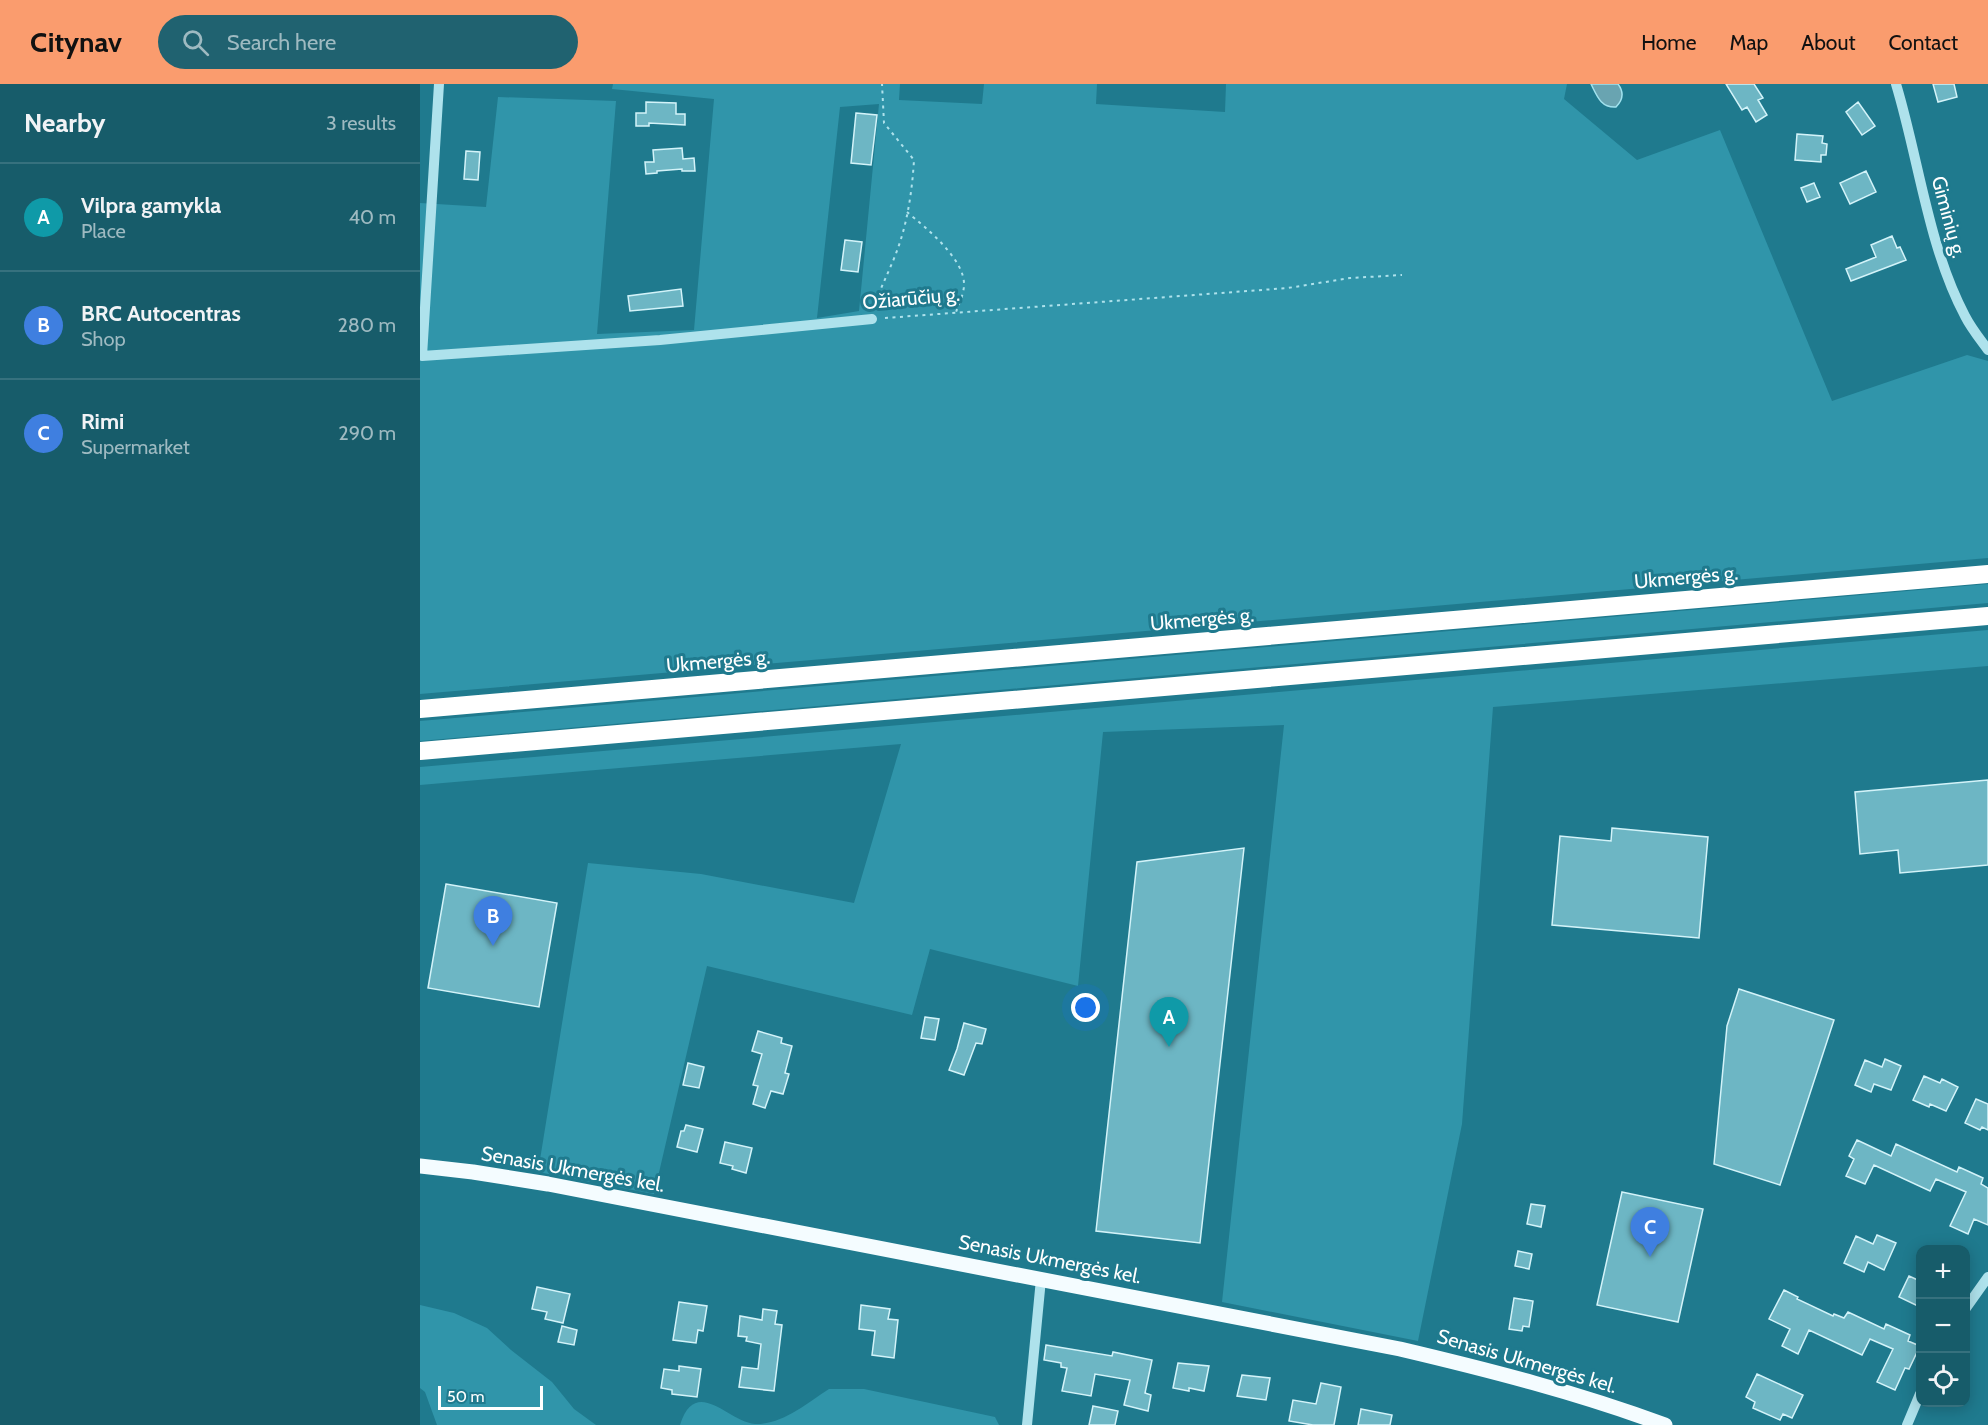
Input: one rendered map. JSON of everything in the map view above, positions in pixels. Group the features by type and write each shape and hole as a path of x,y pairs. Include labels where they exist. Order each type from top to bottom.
{"highway":[{"name":"Ukmergės g.","path":"420,709 1988,574"},
{"path":"420,751 1988,616"}],"main road":[{"name":"Senasis Ukmergės kel.","path":"420,1166 548,1184 1400,1349 1484,1368 1579,1396 1665,1425"}],"street":[{"name":"Ožiarūčių g.","path":"439,84 422,356 629,342 872,319"},
{"name":"Giminių g.","path":"1896,84 1944,268 1965,317 1988,350"},
{"path":"1970,1301 1988,1277"},
{"path":"1027,1425 1041,1279"},
{"path":"1907,1425 1916,1404"}],"path":[{"path":"872,319 878,293 896,254 911,200 914,160 884,123 882,84"},
{"path":"907,212 945,246 960,272 964,284 956,313"},
{"name":"Ožiarūčių g.","path":"872,319 1288,288 1350,278 1402,275"}],"shaded area":[{"path":"613,84 900,84 899,100 982,104 984,84 1097,84 1096,104 1225,112 1226,84 1567,84 1564,99 1637,160 1720,130 1832,401 1967,355 1988,361 1988,558 420,694 420,203 486,207 498,97 616,101 597,334 694,330 714,99 612,89","holes":["879,104 859,311 817,318 840,107"]},
{"path":"1591,84 1618,84 1622,93 1616,107 1603,103"},
{"path":"1988,584 1988,603 420,741 420,721"},
{"path":"1988,630 1988,666 1493,707 1462,1124 1418,1341 1222,1302 1284,725 1103,732 1078,986 930,949 912,1015 707,966 654,1194 538,1172 588,863 701,874 854,903 901,744 420,785 420,767"},
{"path":"420,1305 454,1313 487,1328 552,1382 574,1409 596,1425 437,1425 425,1392 420,1388"},
{"path":"829,1389 864,1389 995,1417 999,1425 680,1425 687,1411 695,1403 704,1402 755,1424 775,1421 794,1412"}],"building":[{"path":"1726,84 1754,84 1763,98 1758,100 1767,115 1756,122 1747,107 1742,110"},
{"path":"1933,84 1954,84 1957,97 1938,102"},
{"path":"646,102 676,103 676,114 685,114 685,125 649,123 649,126 636,126 636,113 646,113"},
{"path":"1858,102 1875,126 1862,135 1846,112"},
{"path":"856,113 877,115 871,165 851,163"},
{"path":"1797,134 1823,136 1822,143 1827,144 1826,155 1821,155 1821,162 1795,160"},
{"path":"682,148 683,159 694,158 695,171 682,171 682,169 646,174 645,162 654,162 653,150"},
{"path":"466,151 480,152 478,180 464,179"},
{"path":"1866,171 1876,192 1850,204 1840,183"},
{"path":"1814,183 1820,197 1807,202 1801,188"},
{"path":"1892,236 1906,260 1851,281 1846,269 1876,257 1871,245"},
{"path":"845,240 862,242 858,272 841,270"},
{"path":"681,289 683,306 630,311 628,296"},
{"path":"1988,780 1988,865 1900,873 1898,850 1860,854 1855,792"},
{"path":"1612,828 1708,837 1699,938 1552,925 1560,836 1611,841"},
{"path":"1244,848 1200,1243 1096,1231 1137,862"},
{"path":"446,884 557,903 539,1007 428,988"},
{"path":"1739,989 1834,1020 1780,1185 1714,1164 1727,1026"},
{"path":"925,1017 939,1019 935,1040 921,1038"},
{"path":"964,1023 986,1029 982,1044 976,1043 964,1075 949,1070"},
{"path":"758,1031 782,1038 781,1043 792,1046 785,1073 789,1074 783,1094 771,1091 765,1108 753,1104 758,1086 753,1085 762,1054 752,1051"},
{"path":"1885,1059 1901,1066 1891,1090 1874,1084 1871,1092 1855,1085 1865,1060 1882,1067"},
{"path":"688,1063 704,1067 699,1088 683,1085"},
{"path":"1924,1076 1940,1083 1942,1079 1958,1087 1946,1111 1913,1100"},
{"path":"1976,1099 1988,1104 1988,1130 1982,1127 1980,1130 1965,1123"},
{"path":"686,1125 703,1129 697,1152 677,1147 681,1131 684,1131"},
{"path":"1857,1140 1891,1156 1896,1144 1957,1172 1959,1167 1983,1178 1981,1184 1988,1188 1988,1225 1974,1219 1968,1234 1950,1226 1966,1192 1936,1179 1930,1191 1874,1165 1865,1184 1846,1176 1854,1159 1849,1156"},
{"path":"725,1142 752,1148 746,1173 732,1169 733,1166 720,1163"},
{"path":"1622,1192 1703,1209 1678,1322 1597,1305"},
{"path":"1531,1204 1545,1206 1541,1227 1527,1224"},
{"path":"1877,1235 1896,1243 1884,1270 1868,1262 1864,1272 1844,1263 1856,1236 1873,1244"},
{"path":"1518,1251 1532,1254 1529,1269 1515,1266"},
{"path":"1909,1276 1916,1279 1916,1305 1899,1297"},
{"path":"537,1287 570,1294 563,1323 545,1319 547,1312 532,1309"},
{"path":"1784,1290 1798,1297 1797,1299 1833,1316 1834,1314 1844,1318 1848,1312 1884,1329 1886,1324 1910,1335 1908,1341 1916,1344 1916,1354 1909,1369 1905,1368 1895,1390 1877,1382 1893,1349 1870,1339 1862,1355 1809,1330 1798,1354 1782,1346 1790,1329 1769,1319"},
{"path":"1514,1298 1533,1301 1529,1327 1523,1326 1522,1331 1509,1329"},
{"path":"679,1302 707,1306 703,1331 698,1330 696,1343 673,1340"},
{"path":"861,1305 890,1309 888,1319 898,1320 894,1358 872,1355 875,1331 859,1329"},
{"path":"763,1309 777,1311 775,1324 782,1325 774,1391 739,1387 742,1367 758,1369 761,1344 746,1341 747,1337 738,1336 740,1316 762,1320"},
{"path":"562,1326 577,1330 574,1345 558,1342"},
{"path":"1046,1345 1112,1356 1113,1352 1152,1360 1145,1393 1151,1395 1148,1411 1124,1405 1130,1380 1095,1374 1091,1396 1062,1391 1067,1368 1061,1367 1061,1363 1044,1360"},
{"path":"1178,1363 1209,1366 1204,1391 1173,1388"},
{"path":"679,1366 701,1369 697,1397 672,1394 672,1390 661,1388 664,1369 679,1371"},
{"path":"1757,1374 1803,1395 1792,1418 1783,1414 1780,1420 1753,1408 1755,1402 1746,1397"},
{"path":"1242,1375 1270,1378 1266,1400 1237,1396"},
{"path":"1321,1383 1341,1387 1334,1425 1313,1425 1289,1421 1293,1400 1316,1404"},
{"path":"1093,1406 1118,1411 1115,1425 1089,1425"},
{"path":"1361,1409 1392,1415 1390,1425 1358,1425"}],"place":[{"name":"BRC Autocentras","path":"493,946"},
{"name":"Vilpra gamykla","path":"1169,1047"},
{"name":"Rimi","path":"1650,1257"}]}
